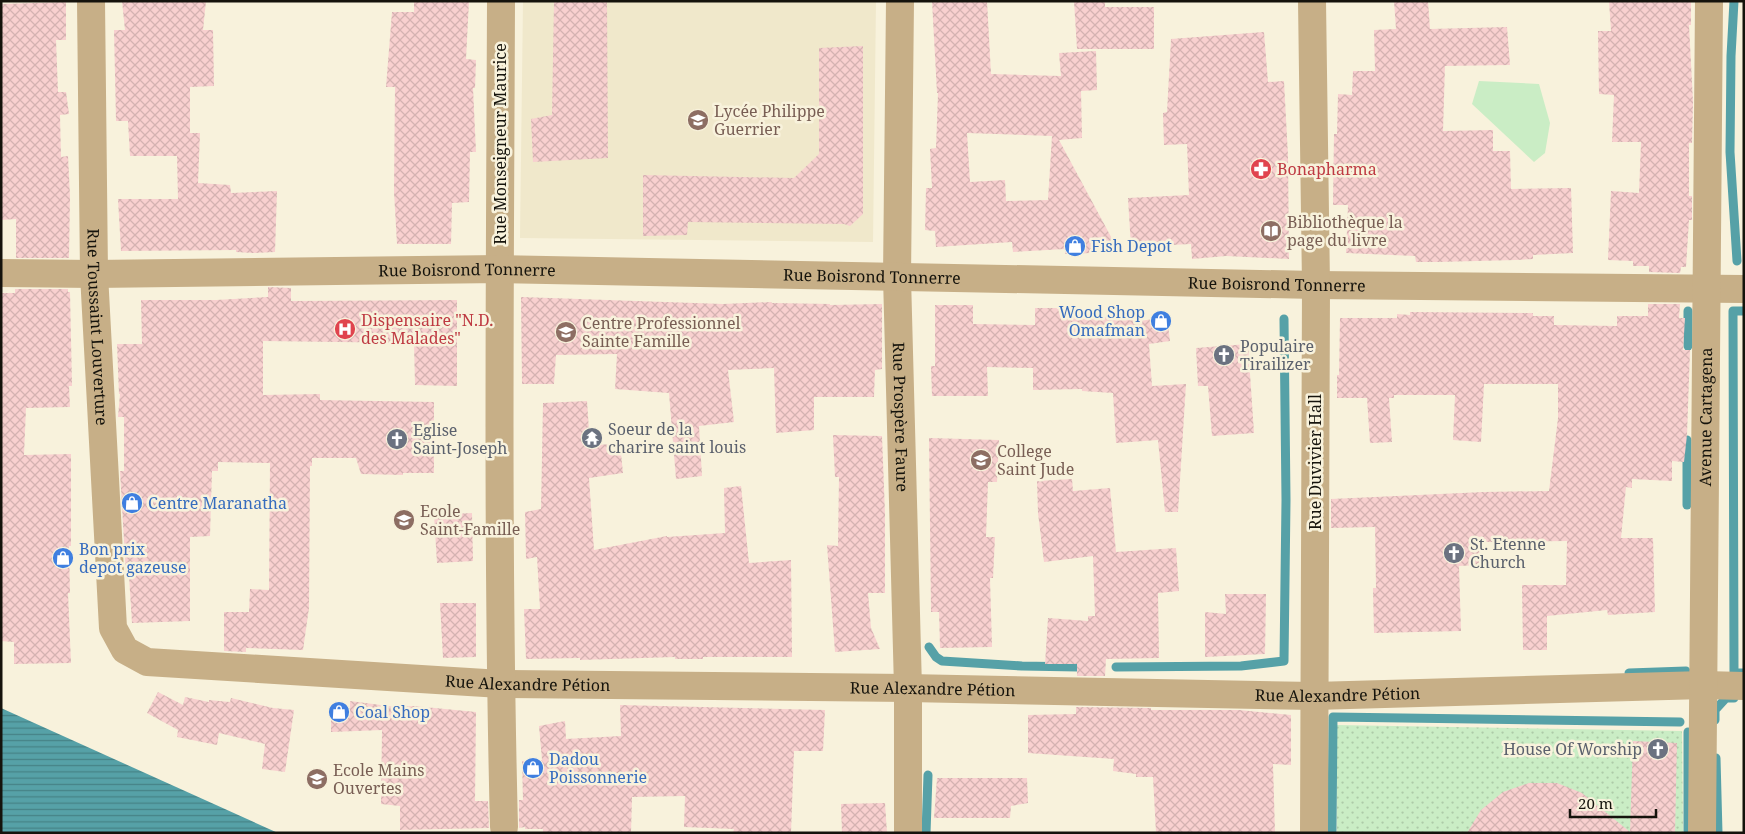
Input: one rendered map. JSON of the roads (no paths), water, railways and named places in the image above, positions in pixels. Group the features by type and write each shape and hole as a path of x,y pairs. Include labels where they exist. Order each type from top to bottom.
{"street":[{"name":"Rue Toussaint Louverture","path":"91,1 94,274 113,628 125,650"},
{"name":"Rue Monseigneur Maurice","path":"501,1 501,684 504,827"},
{"name":"Rue Prospère Faure","path":"900,1 896,277 908,688 908,833"},
{"name":"Rue Duvivier Hall","path":"1312,1 1316,285 1314,833"},
{"name":"Avenue Cartagena","path":"1702,833 1709,1"},
{"name":"Rue Boisrond Tonnerre","path":"1,273 94,274 500,270 1316,285 1744,289"},
{"name":"Rue Alexandre Pétion","path":"125,650 147,662 501,684 908,688 1314,696 1704,685 1744,686"}],"water":[{"path":"1,708 278,833 1,833"}],"waterway":[{"path":"1734,1 1731,56 1730,152 1737,261"},
{"path":"1688,311 1688,346"},
{"path":"1744,311 1733,311 1734,673 1744,673"},
{"path":"1116,667 1241,666 1284,661 1286,500 1284,319"},
{"path":"1687,440 1687,505"},
{"path":"929,647 936,657 942,661 1078,667"},
{"path":"1629,673 1686,671"},
{"path":"1715,720 1715,710 1726,698 1734,698"},
{"path":"1332,833 1333,717 1680,722"},
{"path":"1688,732 1688,833"},
{"path":"1716,758 1718,833"},
{"path":"926,833 928,775"}],"place":[{"name":"Lycée Philippe Guerrier","path":"698,120"},
{"name":"Bonapharma","path":"1261,169"},
{"name":"Bibliothèque la page du livre","path":"1271,231"},
{"name":"Fish Depot","path":"1075,246"},
{"name":"Wood Shop Omafman","path":"1161,321"},
{"name":"Dispensaire \"N.D. des Malades\"","path":"345,329"},
{"name":"Centre Professionnel Sainte Famille","path":"566,332"},
{"name":"Populaire Tirailizer","path":"1224,355"},
{"name":"Soeur de la charire saint louis","path":"592,438"},
{"name":"Eglise Saint-Joseph","path":"397,439"},
{"name":"College Saint Jude","path":"981,460"},
{"name":"Centre Maranatha","path":"132,503"},
{"name":"Ecole Saint-Famille","path":"404,520"},
{"name":"St. Etenne Church","path":"1454,553"},
{"name":"Bon prix depot gazeuse","path":"63,558"},
{"name":"Coal Shop","path":"339,712"},
{"name":"House Of Worship","path":"1658,749"},
{"name":"Dadou Poissonnerie","path":"533,768"},
{"name":"Ecole Mains Ouvertes","path":"317,779"}]}
